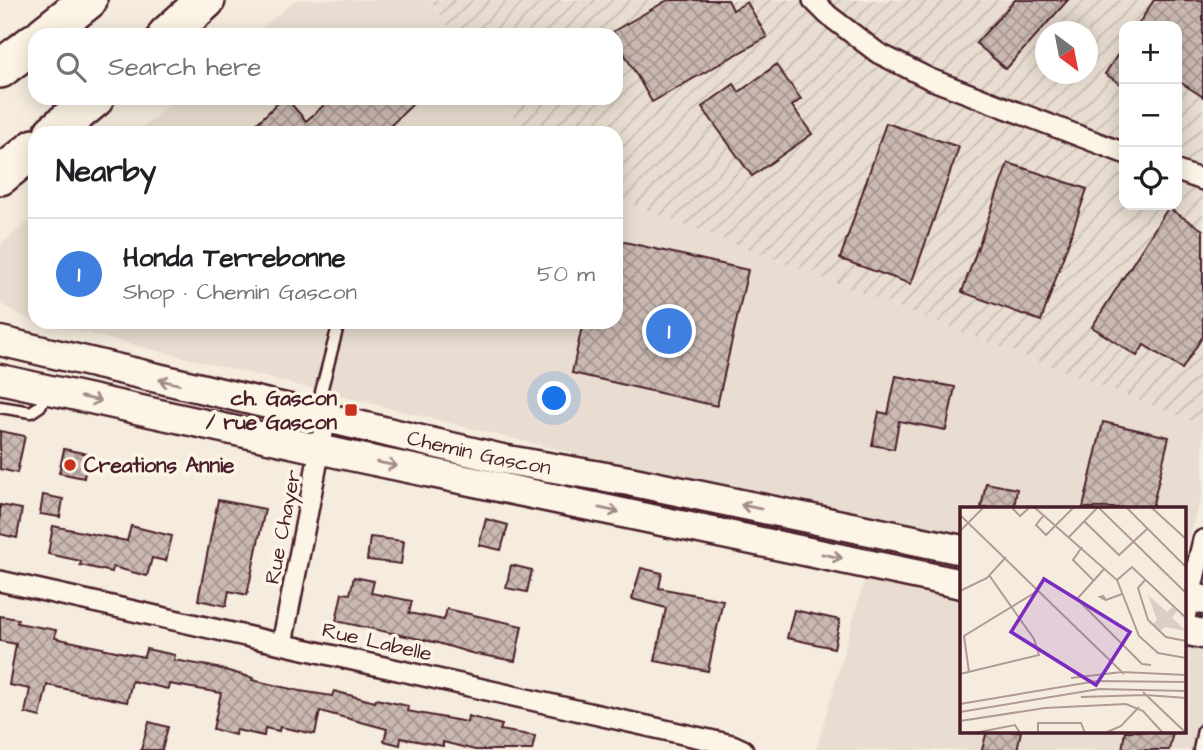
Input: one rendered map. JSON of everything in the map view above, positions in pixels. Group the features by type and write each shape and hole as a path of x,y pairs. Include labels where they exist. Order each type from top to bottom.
{"highway":[{"path":"53,28 88,0"},
{"path":"175,28 206,0"},
{"path":"0,69 28,47"},
{"path":"61,126 87,105"},
{"path":"0,176 28,154"}],"main road":[{"name":"Chemin Gascon","path":"0,341 502,459 629,481 960,550"},
{"name":"Chemin Gascon","path":"0,379 960,584"},
{"path":"1186,630 1203,634"}],"street":[{"path":"813,0 828,15 878,52 930,79 1119,151"},
{"path":"1182,173 1203,180"},
{"name":"Rue Chayer","path":"282,644 326,418"},
{"path":"1190,604 1203,540"},
{"name":"Rue Labelle","path":"0,581 732,745 743,750"}],"lane":[{"path":"326,418 320,403 321,392 337,329"},
{"path":"0,407 31,412 40,406 49,389"},
{"path":"1199,750 1203,730"}],"shaded area":[{"path":"296,0 430,0 450,28 262,28"},
{"path":"430,0 1203,0 1203,425 623,201 623,126 520,126 505,105 623,105 623,28 450,28"},
{"path":"169,105 505,105 520,126 144,126"},
{"path":"623,201 1203,425 1203,491 1186,548 1186,507 960,507 960,549 69,329 623,329"},
{"path":"28,222 28,319 0,303 0,245"},
{"path":"868,567 960,582 960,732 1186,732 1186,616 1203,619 1203,750 816,750"}],"building":[{"path":"668,0 728,0 733,10 747,2 767,37 652,102 623,51 623,28 619,28"},
{"path":"1015,0 1068,0 1049,21 1035,21 1035,37 1006,69 976,43"},
{"path":"1154,0 1203,0 1203,97 1182,83 1182,21 1140,21"},
{"path":"1119,53 1119,83 1105,74"},
{"path":"776,65 801,99 792,106 812,134 752,176 702,107 734,84 739,92"},
{"path":"276,105 292,105 306,121 324,105 412,105 390,126 254,126"},
{"path":"886,123 959,147 911,284 840,259"},
{"path":"1008,163 1087,189 1041,321 962,292"},
{"path":"1167,210 1171,210 1203,230 1203,336 1182,369 1144,345 1137,356 1092,327"},
{"path":"623,242 748,270 717,406 572,373 581,329 623,329"},
{"path":"896,376 955,387 946,430 899,421 894,449 872,445 879,412 888,414"},
{"path":"1103,422 1169,437 1152,507 1083,507"},
{"path":"0,431 25,436 17,473 0,469"},
{"path":"64,449 88,454 84,478 59,473"},
{"path":"986,483 1017,489 1014,507 981,507"},
{"path":"43,495 63,499 60,517 40,514"},
{"path":"218,500 265,509 247,595 229,591 226,606 198,600"},
{"path":"0,505 22,509 17,538 0,534"},
{"path":"486,519 508,525 501,550 479,545"},
{"path":"53,526 127,541 131,526 172,536 166,561 152,558 147,576 113,567 112,572 80,565 81,561 48,554"},
{"path":"370,537 404,541 401,564 367,560"},
{"path":"511,565 532,570 527,592 506,588"},
{"path":"641,568 662,573 659,588 723,600 708,671 655,661 666,608 632,599"},
{"path":"354,577 374,581 371,593 412,601 409,613 444,620 447,609 522,626 515,661 336,621 342,593 350,594"},
{"path":"794,610 840,620 834,648 787,638"},
{"path":"0,616 18,619 17,623 56,630 55,638 144,657 146,649 175,655 174,660 214,667 253,678 252,680 300,691 332,696 334,691 375,702 376,699 408,706 407,711 467,722 468,716 502,725 500,730 535,736 532,750 475,750 443,742 443,746 401,738 400,745 384,741 387,729 320,711 315,734 280,727 279,731 265,728 264,736 236,730 235,735 213,729 221,693 169,684 168,689 132,681 127,702 47,685 40,717 25,713 30,689 9,685 16,644 0,641"},
{"path":"149,722 168,727 162,750 141,750"},
{"path":"987,732 1021,732 1017,750 982,750"},
{"path":"1125,732 1173,732 1169,750 1122,750"}],"place":[{"name":"Honda Terrebonne","path":"669,331"},
{"name":"ch. Gascon / rue Gascon","path":"351,410"},
{"name":"Creations Annie","path":"70,465"}]}
